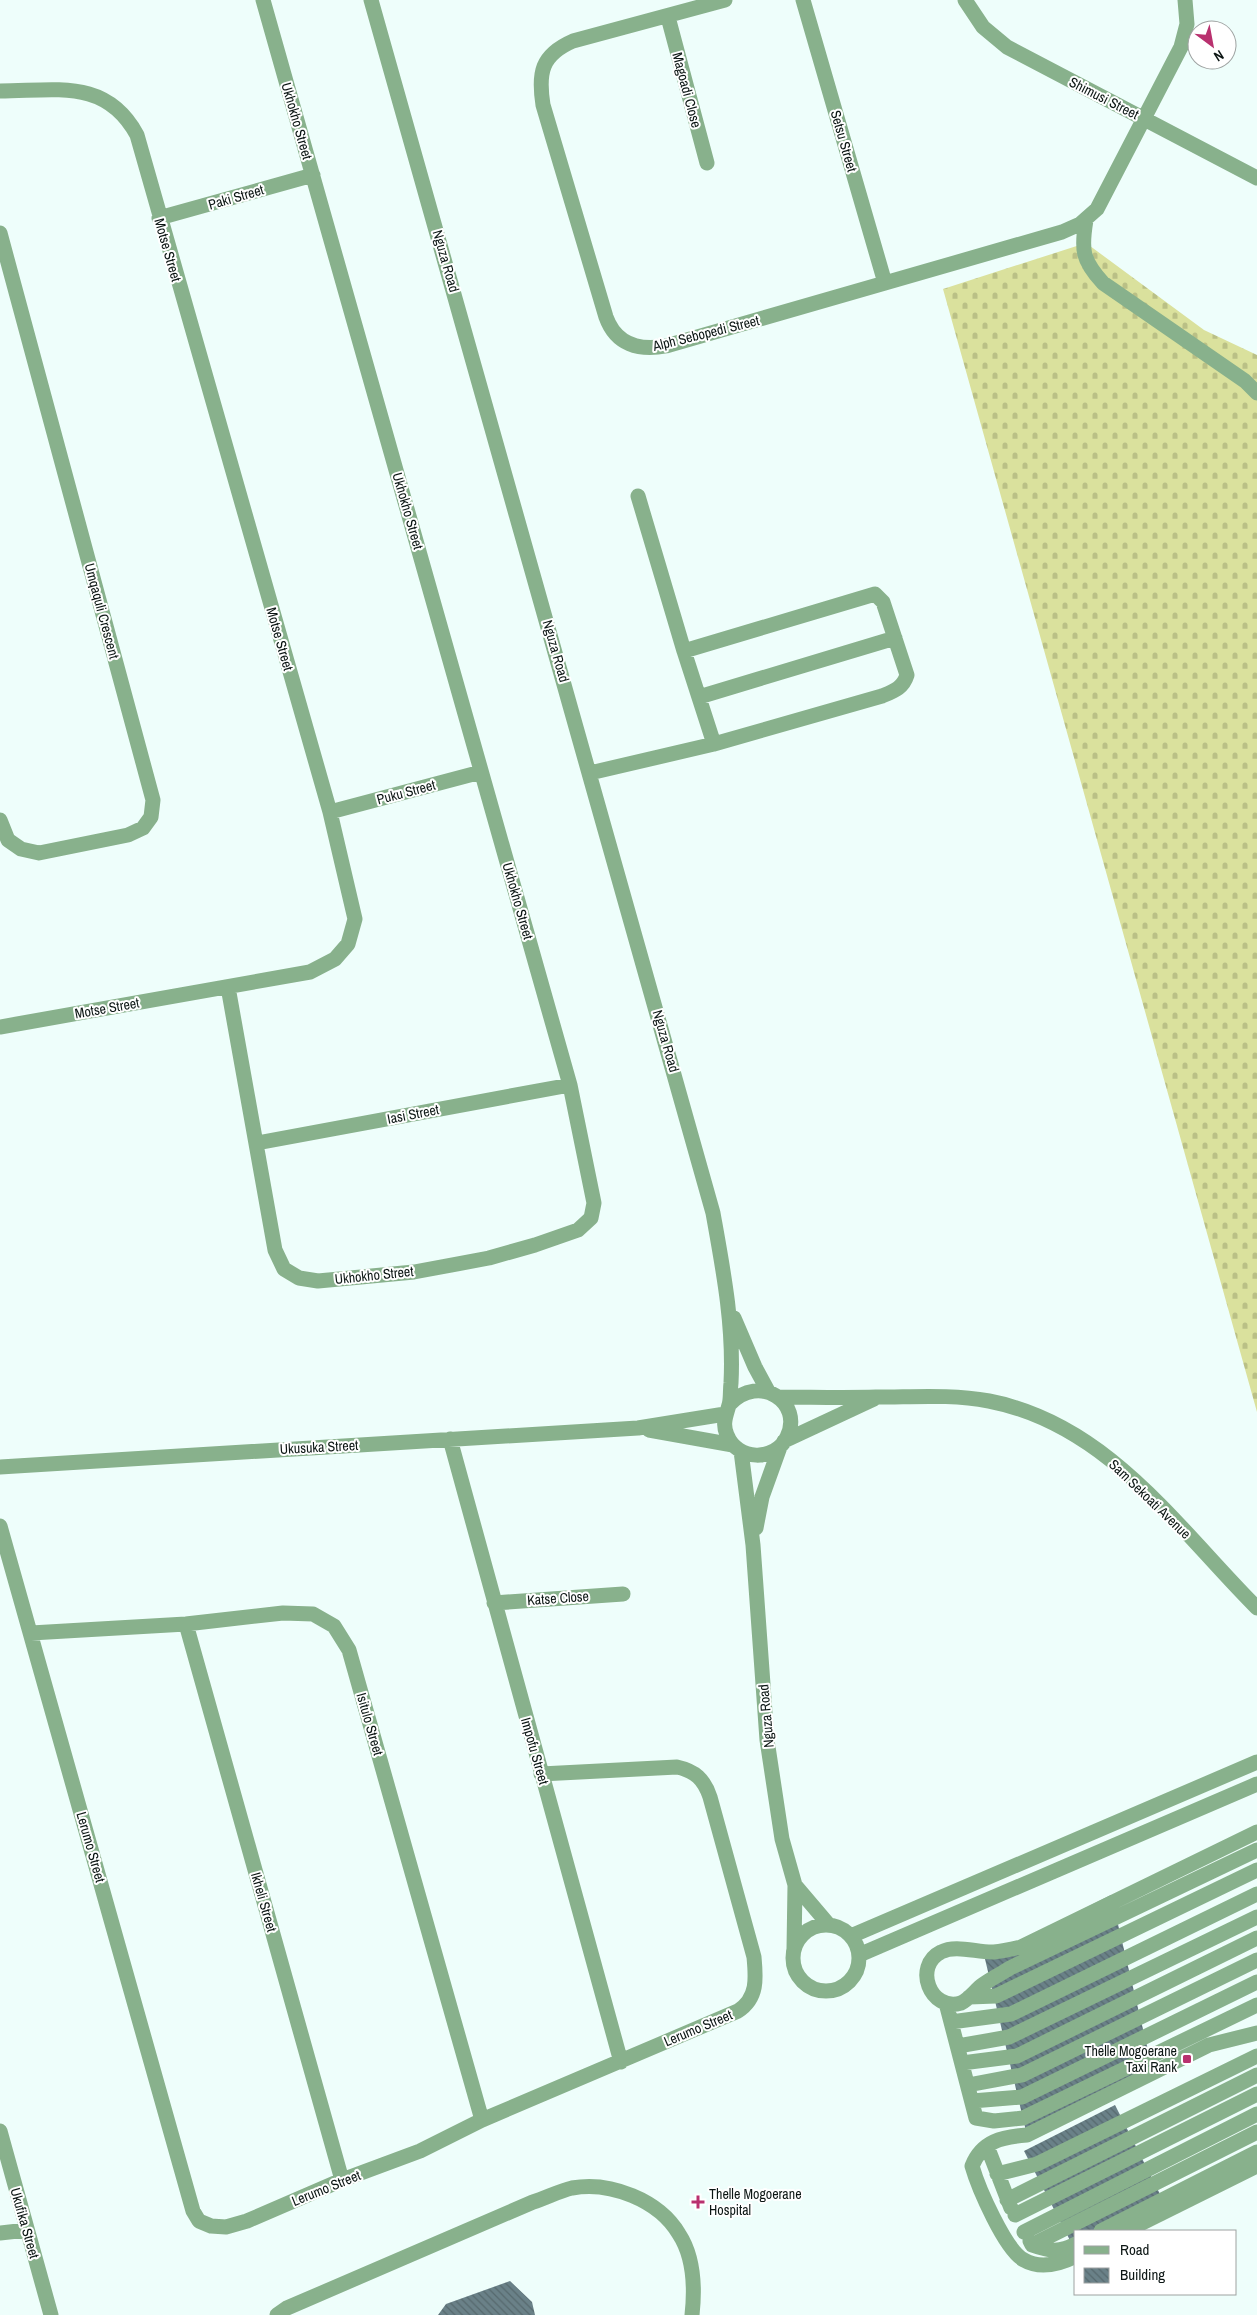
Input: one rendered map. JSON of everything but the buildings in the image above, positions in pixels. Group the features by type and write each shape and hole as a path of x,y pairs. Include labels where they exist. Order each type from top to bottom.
{"street":[{"name":"Ukhokho Street","path":"228,988 275,1250 284,1269 299,1278 318,1282 414,1272 480,1260 535,1246 578,1230 591,1218 594,1203 570,1084 263,0"},
{"name":"Nguza Road","path":"371,0 713,1213 729,1305 731,1356 728,1409"},
{"name":"Alph Sebopedi Street","path":"725,0 564,45 549,58 542,68 540,77 546,114 606,318 616,335 629,345 637,348 666,346 1062,232 1086,220 1096,209 1145,119 1181,47 1187,24 1185,0"},
{"name":"Setsu Street","path":"803,0 885,283"},
{"name":"Shimusi Street","path":"965,0 983,27 1007,47 1257,178"},
{"name":"Magoadi Close","path":"668,16 707,163"},
{"name":"Motse Street","path":"0,91 76,91 103,98 127,117 137,135 159,218 330,812 355,919 348,944 335,959 310,972 0,1027"},
{"name":"Paki Street","path":"159,218 313,175"},
{"path":"1086,220 1083,252 1092,270 1103,283 1245,381 1257,393"},
{"name":"Umqaquli Crescent","path":"0,233 153,800 151,816 143,828 128,835 39,853 21,849 8,840 0,820"},
{"path":"638,496 714,744"},
{"path":"590,773 714,744 882,696 897,689 905,680 907,674 883,602 875,594 684,651"},
{"path":"699,697 896,638"},
{"name":"Puku Street","path":"330,812 481,772"},
{"name":"Iasi Street","path":"257,1143 570,1084"},
{"name":"Nguza Road","path":"729,1305 754,1368 773,1394"},
{"path":"757,1390 773,1394 785,1405 790,1415 790,1426 782,1444 761,1455 737,1448 727,1435 724,1425 728,1409 737,1396 746,1391 757,1390"},
{"name":"Sam Sekoati Avenue","path":"773,1394 878,1397 933,1395 991,1402 1033,1415 1067,1430 1093,1446 1125,1470 1257,1608"},
{"name":"Sam Sekoati Avenue","path":"782,1444 878,1397"},
{"name":"Ukusuka Street","path":"0,1467 638,1428 728,1409"},
{"name":"Ukusuka Street","path":"638,1428 737,1448"},
{"name":"Impofu Street","path":"450,1439 621,2062"},
{"name":"Nguza Road","path":"753,1545 762,1498 782,1444"},
{"name":"Nguza Road","path":"737,1448 753,1545 767,1740 782,1839 795,1885 794,1949"},
{"name":"Lerumo Street","path":"0,1526 193,2212 200,2221 211,2226 226,2227 248,2221 342,2180 420,2151 482,2120 738,2011 751,1999 756,1974 754,1957 706,1786 697,1774 677,1767 542,1774"},
{"name":"Katse Close","path":"494,1603 623,1594"},
{"name":"Isitulo Street","path":"31,1633 186,1624 283,1613 313,1614 334,1626 349,1650 482,2120"},
{"name":"Ikheli Street","path":"186,1624 342,2180"},
{"path":"851,1936 1257,1762"},
{"path":"859,1955 1257,1784"},
{"path":"1257,1832 1021,1947 995,1952 950,1949 941,1952 929,1964 926,1982 933,1995 946,2003 963,2002 982,1985 1010,1968 1257,1850"},
{"path":"969,1997 996,1996 1257,1870"},
{"name":"Nguza Road","path":"795,1885 829,1925"},
{"path":"951,2022 1012,2014 1257,1894"},
{"path":"958,2046 1009,2037 1257,1917"},
{"path":"821,1925 829,1925 838,1927 851,1936 859,1955 854,1975 847,1983 828,1990 808,1986 800,1978 793,1959 798,1939 806,1932 821,1925"},
{"path":"962,2063 1017,2056 1257,1938"},
{"path":"968,2085 1022,2075 1257,1960"},
{"path":"972,2101 1022,2098 1257,1982"},
{"path":"946,2003 976,2118 994,2121 1023,2118 1257,2005"},
{"path":"1074,2257 1061,2264 1043,2266 1023,2260 1004,2236 977,2182 972,2166 976,2155 1004,2136 1027,2135 1210,2045 1257,2033"},
{"path":"997,2174 1037,2164 1257,2056"},
{"path":"1007,2200 1257,2075"},
{"path":"1015,2215 1257,2094"},
{"path":"1028,2239 1257,2114"},
{"name":"Ukufika Street","path":"0,2131 51,2315"},
{"path":"1028,2239 1257,2132"},
{"path":"987,2146 1007,2200 1028,2239 1050,2252 1065,2250 1074,2245"},
{"path":"1103,2230 1257,2152"},
{"path":"1128,2230 1257,2166"},
{"path":"277,2315 287,2308 533,2202 573,2188 600,2188 618,2190 640,2199 657,2210 680,2234 691,2265 694,2295 692,2315"},
{"path":"0,2233 27,2230"}],"green space":[{"path":"1086,243 1204,330 1257,355 1257,1412 943,289"}],"place":[{"name":"Thelle Mogoerane Taxi Rank","path":"1187,2059"},
{"name":"Thelle Mogoerane Hospital","path":"698,2202"}]}
